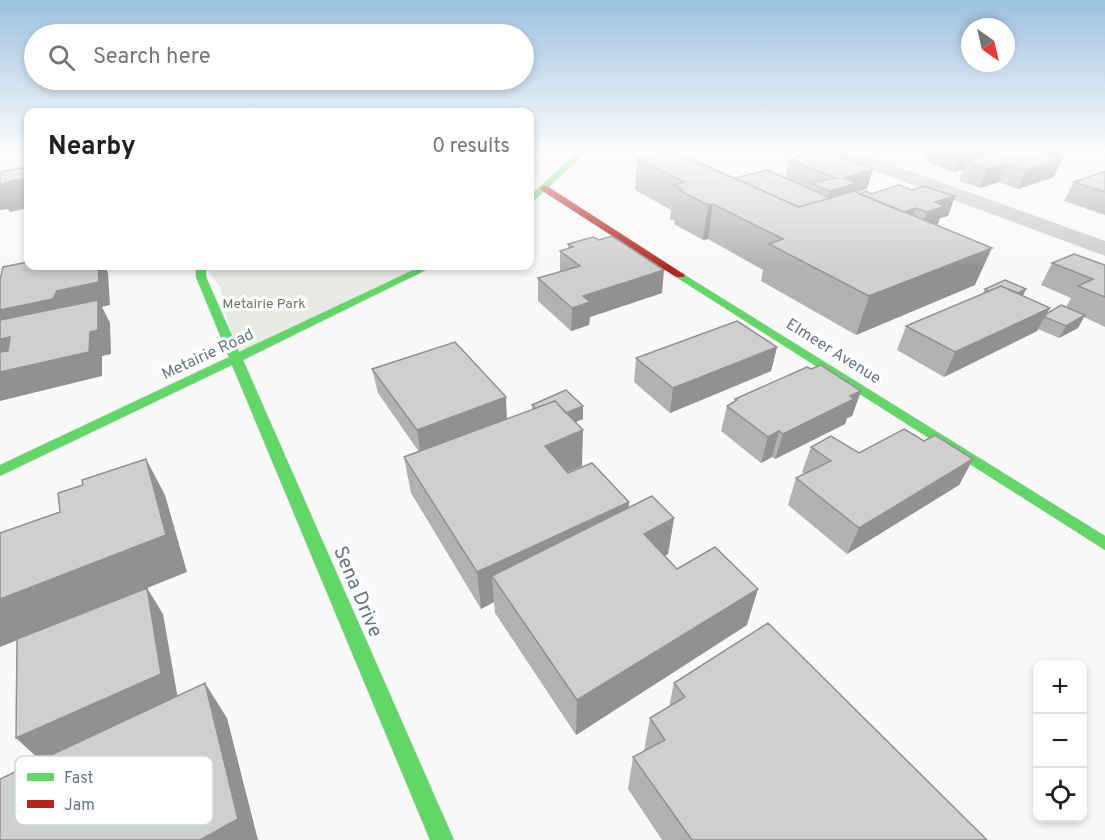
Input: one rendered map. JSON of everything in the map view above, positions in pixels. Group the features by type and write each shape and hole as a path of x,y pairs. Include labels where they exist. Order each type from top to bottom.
{"street":[{"name":"Elmeer Avenue","path":"546,189 1105,544"},
{"path":"942,189 1105,249"},
{"name":"Sena Drive","path":"201,270 201,278 442,840"},
{"name":"Metairie Road","path":"0,471 421,270"}],"green space":[{"name":"Metairie Park","path":"207,270 415,270 236,360 220,287"}],"building":[{"path":"759,189 799,207 854,191 992,248 869,296 769,244 783,239 713,204 708,205 679,190"},
{"path":"759,189 811,189 831,198 798,207"},
{"path":"886,189 933,189 955,196 935,202 945,206 927,212 916,208 903,212 859,194 866,191 871,194"},
{"path":"612,236 664,270 583,296 590,302 572,308 538,278 580,266 560,251 573,247 568,244 593,237 599,240"},
{"path":"1074,254 1105,265 1105,297 1078,286 1093,279 1052,263"},
{"path":"24,263 24,270 98,270 99,282 57,291 53,299 0,310 0,280 3,267"},
{"path":"1005,280 1026,289 1018,293 1001,286 989,291 985,289"},
{"path":"1001,286 1050,308 955,352 906,326"},
{"path":"98,300 98,330 90,332 89,352 0,372 0,352 8,351 10,337 0,339 0,320"},
{"path":"1061,305 1085,315 1066,326 1045,317"},
{"path":"737,321 777,347 673,388 636,358"},
{"path":"455,342 506,397 417,430 372,369"},
{"path":"821,365 861,391 850,396 854,399 783,434 779,431 768,437 727,406 737,400 735,399 807,367 811,369"},
{"path":"566,390 583,406 566,413 555,401 536,408 532,405"},
{"path":"555,401 583,430 545,446 568,473 592,463 629,502 477,572 404,457"},
{"path":"904,429 924,441 935,435 973,459 859,528 796,478 831,461 811,447 831,436 859,453"},
{"path":"146,459 166,535 0,599 0,533 60,512 58,493 83,485 82,480"},
{"path":"652,496 674,518 644,534 677,569 715,547 758,589 577,700 492,576"},
{"path":"147,588 161,674 16,738 17,639"},
{"path":"768,623 987,840 692,840 633,757 665,740 650,718 685,697 674,683"},
{"path":"205,683 238,819 200,840 0,840 0,779 15,772 15,825 213,825 213,756 49,756"}],"traffic: fast":[{"path":"534,196 542,189"},
{"path":"201,270 201,277 442,840"},
{"path":"0,471 421,270"},
{"path":"680,275 1105,544"}],"traffic: jam":[{"path":"546,189 680,275"}]}
